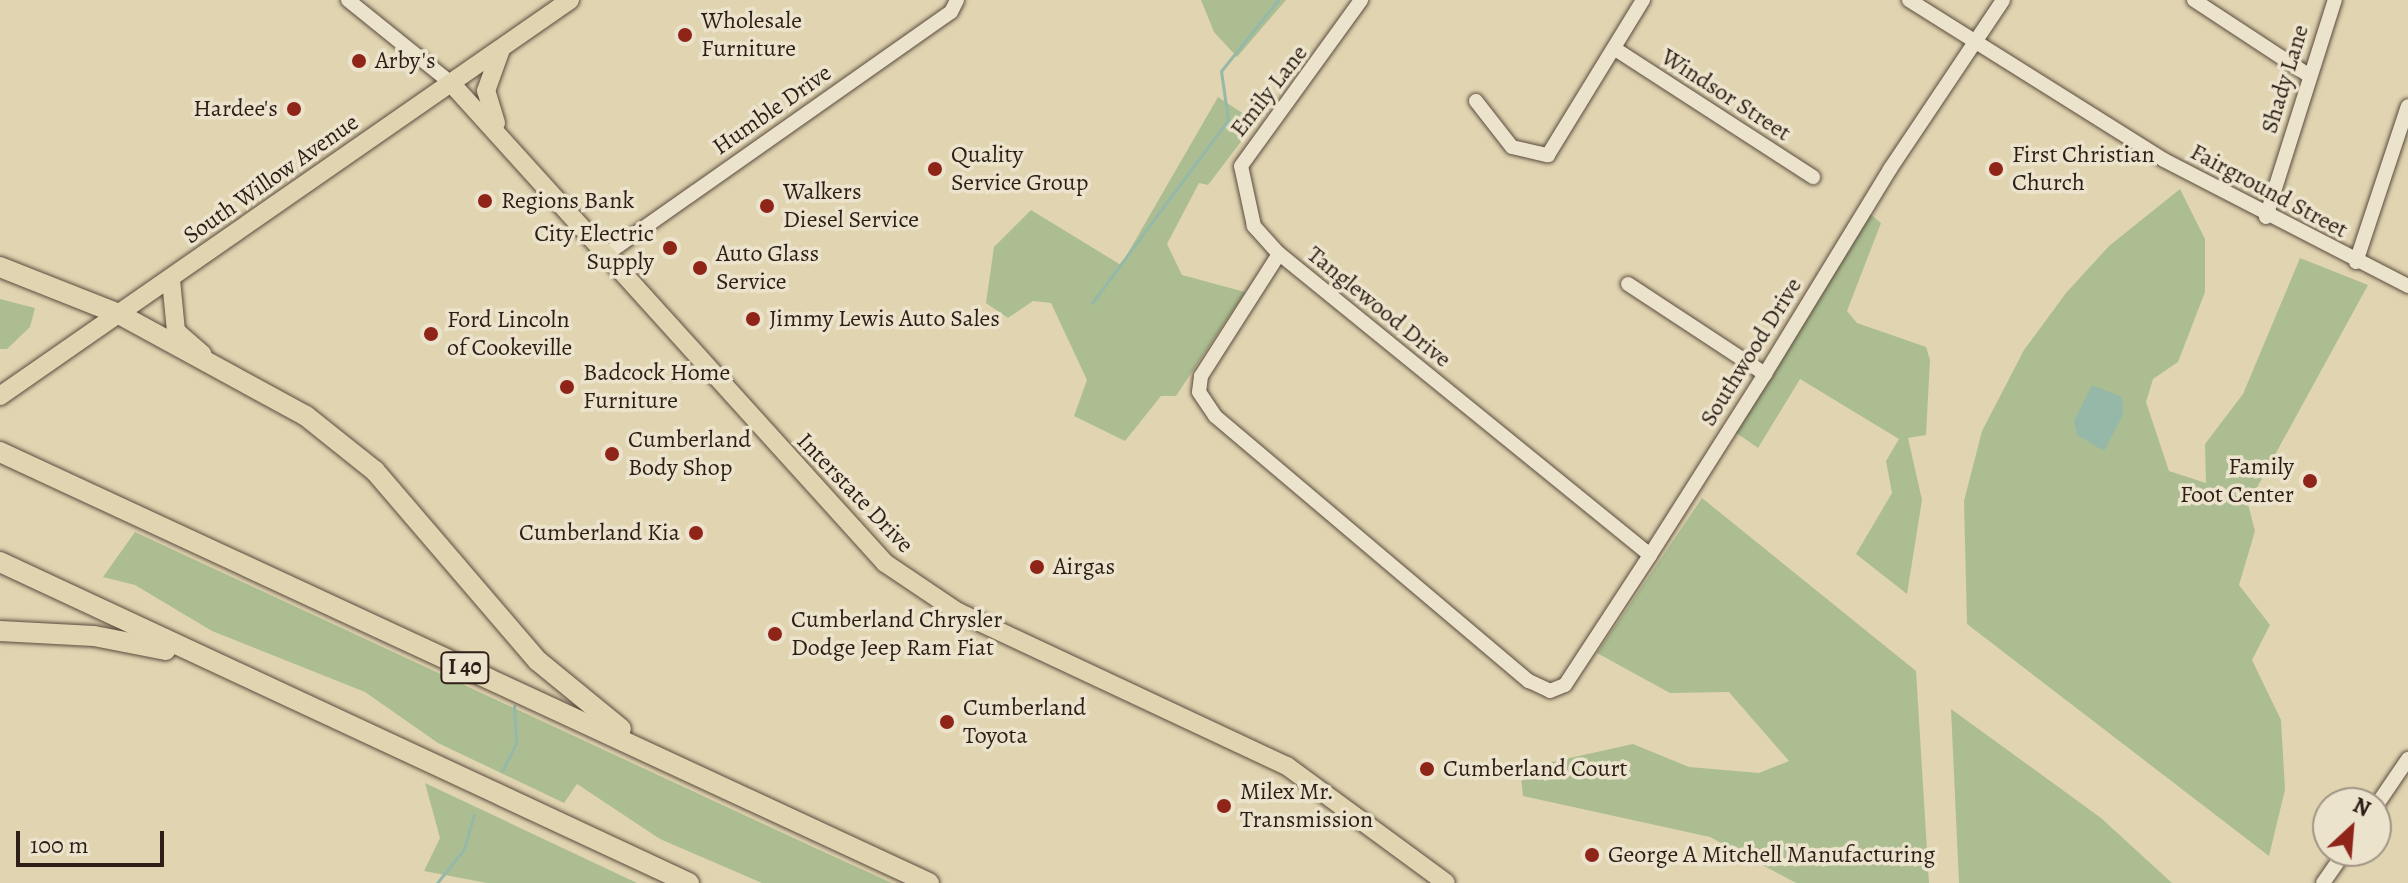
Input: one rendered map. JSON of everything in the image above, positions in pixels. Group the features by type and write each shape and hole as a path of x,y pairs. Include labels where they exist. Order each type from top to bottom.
{"highway":[{"path":"0,267 119,314 280,399 375,471 538,661 581,702 674,765"},
{"name":"I 40","path":"0,452 929,883"},
{"path":"0,562 689,883"},
{"path":"0,631 149,644 250,678"}],"main road":[{"name":"South Willow Avenue","path":"0,396 570,0"},
{"path":"501,48 486,91 502,136"},
{"name":"Interstate Drive","path":"451,83 608,253 861,541 912,585 1287,766 1446,883"},
{"path":"171,280 176,331 213,364"}],"street":[{"path":"348,0 451,83"},
{"name":"Humble Drive","path":"608,253 951,12 957,0"},
{"name":"Emily Lane","path":"1279,254 1254,226 1241,166 1361,0"},
{"path":"1476,101 1512,147 1548,155 1643,0"},
{"name":"Fairground Street","path":"1909,0 2266,217 2408,286"},
{"name":"Southwood Drive","path":"1565,685 1765,374 1973,41 2003,0"},
{"path":"2194,0 2308,75"},
{"name":"Shady Lane","path":"2266,217 2308,75 2335,0"},
{"name":"Windsor Street","path":"1615,49 1813,177"},
{"path":"2356,262 2408,106"},
{"name":"Tanglewood Drive","path":"1565,685 1550,691 1529,681 1206,406 1201,376 1279,254 1650,555"},
{"path":"1628,284 1765,374"},
{"path":"2389,787 2408,759"}],"shaded area":[{"path":"1201,0 1286,0 1237,57 1214,32"},
{"path":"1218,97 1256,122 1208,185 1199,183 1167,244 1182,275 1245,292 1176,396 1161,396 1125,441 1074,416 1087,380 1051,303 1033,301 1008,318 986,303 994,247 1031,210 1121,265"},
{"path":"2180,189 2205,239 2205,292 2178,362 2153,379 2146,402 2169,471 2206,483 2205,444 2243,394 2300,258 2368,285 2248,504 2255,531 2239,585 2270,625 2252,660 2281,720 2285,790 2269,856 1967,624 1964,501 1982,431 2024,350 2066,293 2109,246"},
{"path":"1869,213 1881,223 1847,311 1857,323 1926,347 1930,360 1926,435 1908,438 1922,500 1907,594 1856,554 1892,493 1886,461 1899,439 1800,379 1758,448 1735,432"},
{"path":"0,299 35,308 30,327 7,349 0,349"},
{"path":"2092,385 2122,397 2123,415 2104,451 2077,435 2074,421"},
{"path":"1702,498 1916,671 1929,883 1796,883 1710,837 1523,796 1520,769 1633,744 1689,767 1759,773 1789,761 1729,692 1670,693 1597,653"},
{"path":"135,532 892,883 762,883 660,839 577,784 564,803 438,743 365,692 212,631 135,585 103,577"},
{"path":"1951,709 2101,818 2172,883 1959,883"},
{"path":"425,783 637,883 487,883 424,871 440,838"}],"waterway":[{"path":"1092,303 1228,120 1221,71 1278,0"},
{"path":"502,771 516,743 514,706"},
{"path":"437,883 464,849 474,814"}],"place":[{"name":"Wholesale Furniture","path":"685,35"},
{"name":"Arby's","path":"359,61"},
{"name":"Hardee's","path":"294,109"},
{"name":"Quality Service Group","path":"935,169"},
{"name":"First Christian Church","path":"1996,169"},
{"name":"Regions Bank","path":"485,201"},
{"name":"Walkers Diesel Service","path":"767,206"},
{"name":"City Electric Supply","path":"670,248"},
{"name":"Auto Glass Service","path":"700,268"},
{"name":"Jimmy Lewis Auto Sales","path":"753,319"},
{"name":"Ford Lincoln of Cookeville","path":"431,334"},
{"name":"Badcock Home Furniture","path":"567,387"},
{"name":"Cumberland Body Shop","path":"612,454"},
{"name":"Family Foot Center","path":"2310,481"},
{"name":"Cumberland Kia","path":"696,533"},
{"name":"Airgas","path":"1037,567"},
{"name":"Cumberland Chrysler Dodge Jeep Ram Fiat","path":"775,634"},
{"name":"Cumberland Toyota","path":"947,722"},
{"name":"Cumberland Court","path":"1427,769"},
{"name":"Milex Mr. Transmission","path":"1224,806"},
{"name":"George A Mitchell Manufacturing","path":"1592,855"}]}
